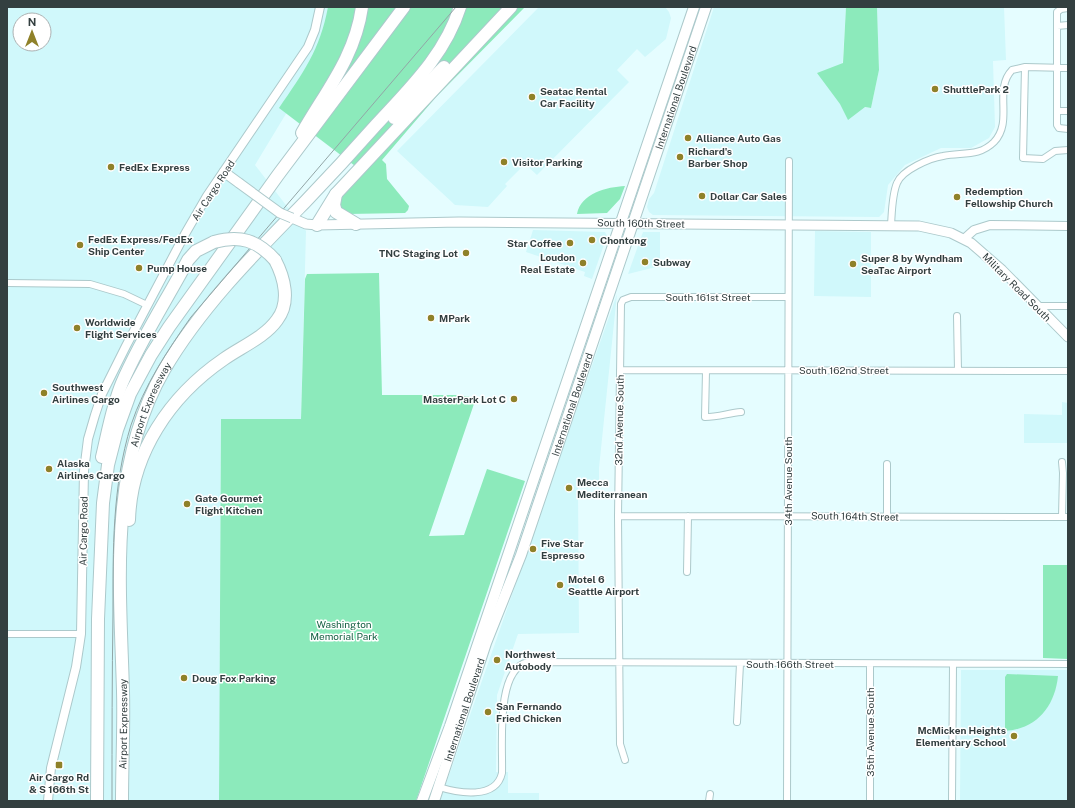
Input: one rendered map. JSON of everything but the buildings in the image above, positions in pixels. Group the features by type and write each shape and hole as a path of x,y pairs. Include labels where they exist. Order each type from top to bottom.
{"highway":[{"path":"278,175 346,62 354,41 362,7"},
{"path":"98,619 105,486 117,430 130,394 151,355 169,327 278,175 404,7"},
{"path":"321,185 428,67 449,34 460,7"},
{"path":"321,185 337,174 505,7"},
{"path":"317,225 336,194 511,7"},
{"name":"Airport Expressway","path":"122,801 123,693 120,642 121,521 128,467 147,406 164,370 190,332 251,257 321,185"},
{"path":"336,194 334,205 336,212 356,224"},
{"path":"97,801 99,726 98,619 94,538 96,500 100,469 110,420 122,384 134,359 188,260 196,251 226,238 248,240 260,246 275,260 281,271 285,292 282,312 278,320 258,337 205,372 187,389 156,428 143,454 134,486 129,516 127,642 123,693"},
{"path":"99,726 102,751 103,801"}],"main road":[{"name":"International Boulevard","path":"422,801 694,7"},
{"name":"International Boulevard","path":"434,801 486,643 521,555 706,7"},
{"name":"South 160th Street","path":"224,172 280,213 298,221 317,225 621,223 891,225 935,228 964,239"},
{"name":"Military Road South","path":"964,239 987,255 1068,337"},
{"path":"436,762 436,780 439,787"}],"street":[{"name":"Air Cargo Road","path":"48,801 51,768 76,667 81,634 84,471 88,439 102,394 184,234 308,47 315,30 320,7"},
{"path":"1068,8 1057,12 1057,126 1059,128 1068,129"},
{"path":"1057,26 1068,26"},
{"path":"1025,67 1023,158 1043,158 1055,151 1068,150"},
{"path":"891,225 894,193 897,182 904,173 941,156 976,153 990,146 996,140 1002,130 1004,121 1005,79 1012,70 1025,67 1068,68"},
{"path":"1057,111 1068,111"},
{"name":"34th Avenue South","path":"787,801 789,161"},
{"path":"964,239 974,230 990,225 1068,226"},
{"path":"7,283 90,284 124,294 147,305"},
{"name":"South 161st Street","path":"627,298 788,297"},
{"name":"32nd Avenue South","path":"624,760 620,744 618,516 620,308 623,300 627,298"},
{"path":"1037,306 1068,306"},
{"path":"957,316 958,371"},
{"name":"South 162nd Street","path":"620,370 1068,371"},
{"path":"706,371 705,417 716,417 728,413 741,412"},
{"path":"1062,462 1065,517"},
{"path":"886,517 887,464"},
{"name":"South 164th Street","path":"618,516 788,515 886,517 1065,517"},
{"path":"687,572 688,516"},
{"path":"7,634 81,634"},
{"name":"South 166th Street","path":"439,787 447,790 482,792 493,787 501,776 504,701 508,685 515,669 524,663 1068,664"},
{"path":"737,722 740,664"},
{"name":"35th Avenue South","path":"870,664 870,801"},
{"path":"952,801 953,664"},
{"path":"709,801 710,794"}],"shaded area":[{"path":"7,7 335,7 330,41 255,165 306,231 301,419 221,419 219,801 7,801"},
{"name":"Seatac Rental Car Facility","path":"539,7 665,7 671,18 666,39 645,57 637,49 617,70 629,82 537,175 525,164 505,184 507,186 488,207 455,205 397,151"},
{"path":"714,7 846,7 840,104 871,108 879,70 877,7 1004,7 1006,60 993,61 995,127 989,138 971,148 941,148 905,165 888,185 884,212 879,217 653,215 649,212 647,207 649,199 654,193"},
{"path":"533,230 605,232 607,236 592,279 584,276 585,272 526,252"},
{"path":"815,231 871,232 871,297 814,296"},
{"path":"643,232 660,232 660,266 628,274"},
{"path":"617,294 599,468 599,487 578,487 579,633 518,634 497,695 496,772 508,772 508,793 539,793 539,801 440,801"},
{"path":"1062,402 1068,403 1068,443 1024,443 1024,414 1062,415"},
{"name":"McMicken Heights Elementary School","path":"961,670 1068,670 1068,801 960,801"}],"green space":[{"path":"328,7 525,7 436,97 382,160 386,164 387,179 409,206 405,213 348,214 339,207 339,199 363,172 279,108 296,84 310,60 325,22"},
{"path":"846,7 877,7 879,70 871,108 865,107 848,120 840,104 817,73 843,63"},
{"path":"625,186 620,199 607,213 577,214 579,207 589,196 596,192 610,188"},
{"name":"Washington Memorial Park","path":"379,273 382,395 459,395 476,398 429,536 464,535 487,469 525,481 416,801 219,801 221,419 301,419 305,279 307,274"},
{"path":"1043,565 1068,565 1068,659 1043,658"},
{"path":"1007,674 1058,676 1053,697 1042,714 1035,721 1026,726 1005,731 1005,677"}],"tram line":[{"path":"112,801 113,566 115,519 120,472 125,448 131,425 142,396 173,343 191,317 456,7"}],"place":[{"name":"ShuttlePark 2","path":"935,89"},
{"name":"Seatac Rental Car Facility","path":"532,97"},
{"name":"Alliance Auto Gas","path":"688,138"},
{"name":"Richard's Barber Shop","path":"680,157"},
{"name":"Visitor Parking","path":"504,162"},
{"name":"FedEx Express","path":"111,167"},
{"name":"Dollar Car Sales","path":"702,196"},
{"name":"Redemption Fellowship Church","path":"957,197"},
{"name":"Chontong","path":"592,240"},
{"name":"Star Coffee","path":"570,243"},
{"name":"FedEx Express/FedEx Ship Center","path":"80,245"},
{"name":"TNC Staging Lot","path":"466,253"},
{"name":"Subway","path":"645,262"},
{"name":"Loudon Real Estate","path":"583,263"},
{"name":"Super 8 by Wyndham SeaTac Airport","path":"853,264"},
{"name":"Pump House","path":"139,268"},
{"name":"MPark","path":"431,318"},
{"name":"Worldwide Flight Services","path":"77,328"},
{"name":"Southwest Airlines Cargo","path":"44,393"},
{"name":"MasterPark Lot C","path":"514,399"},
{"name":"Alaska Airlines Cargo","path":"49,469"},
{"name":"Mecca Mediterranean","path":"569,488"},
{"name":"Gate Gourmet Flight Kitchen","path":"187,504"},
{"name":"Five Star Espresso","path":"533,549"},
{"name":"Motel 6 Seattle Airport","path":"560,585"},
{"name":"Northwest Autobody","path":"497,660"},
{"name":"Doug Fox Parking","path":"184,678"},
{"name":"San Fernando Fried Chicken","path":"488,712"},
{"name":"McMicken Heights Elementary School","path":"1014,736"},
{"name":"Air Cargo Rd & S 166th St","path":"59,765"}]}
